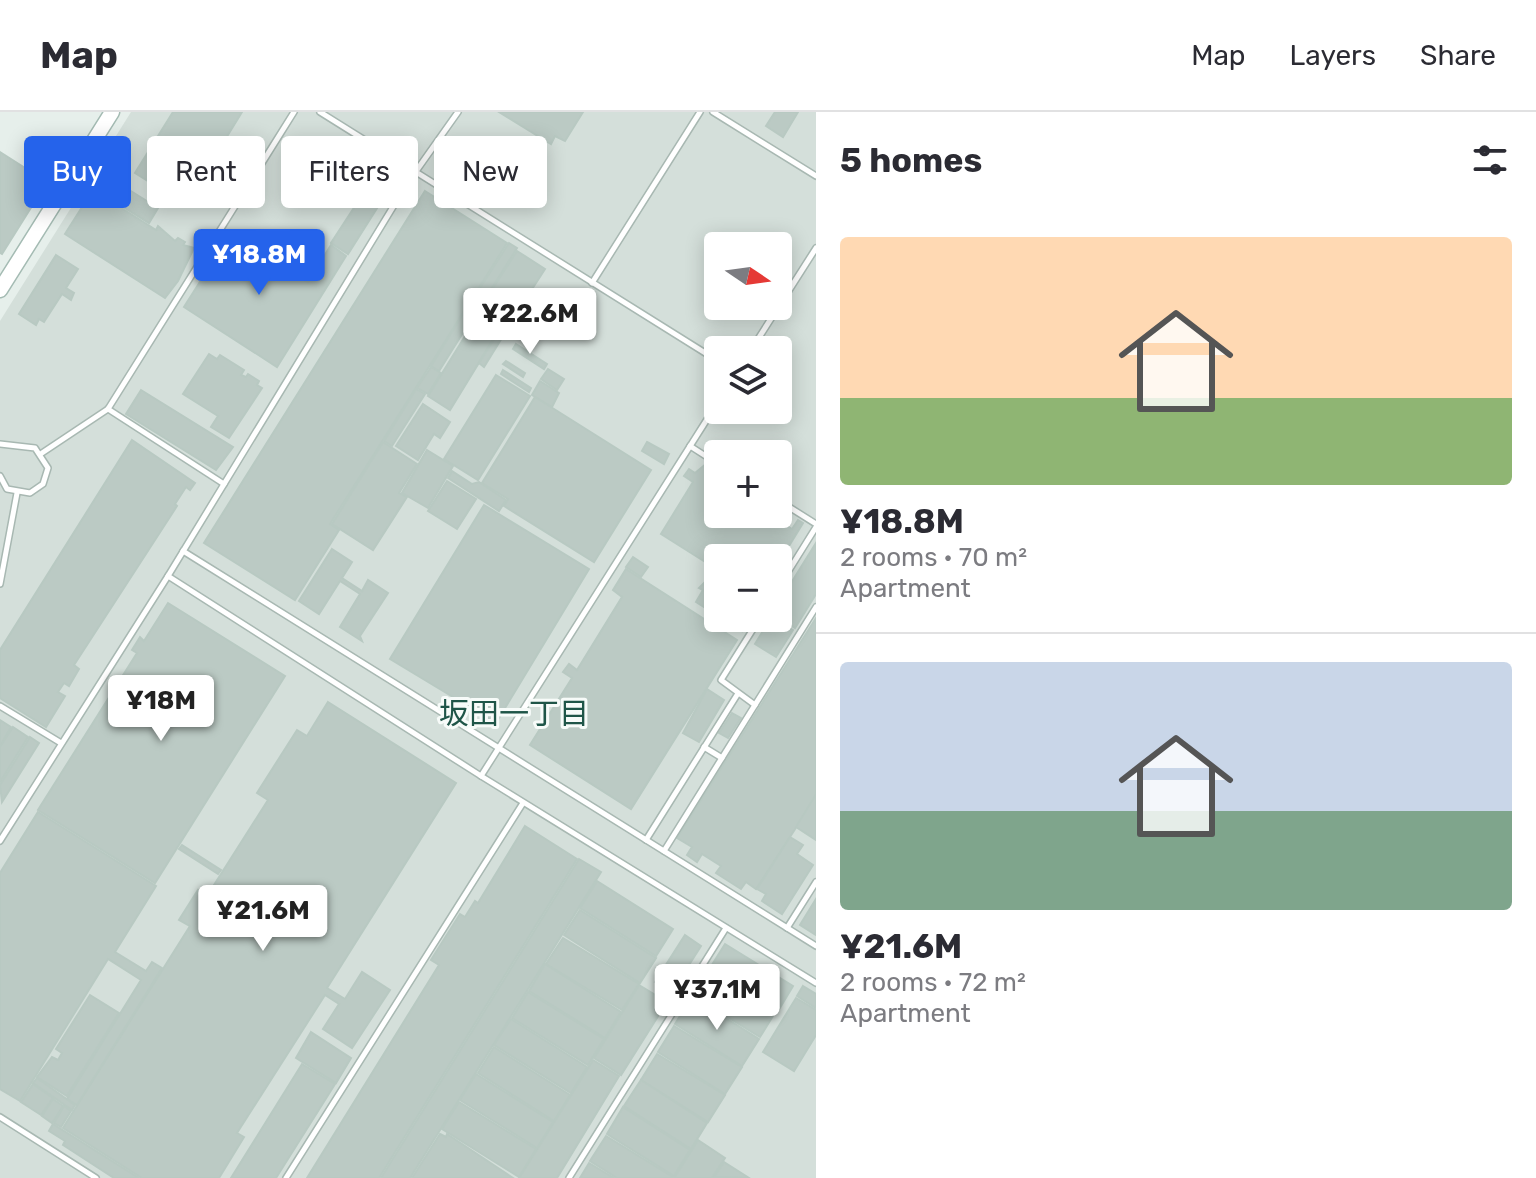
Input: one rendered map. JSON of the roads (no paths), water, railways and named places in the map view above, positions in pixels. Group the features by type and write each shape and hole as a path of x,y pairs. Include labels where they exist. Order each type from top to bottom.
{"street":[{"path":"0,290 112,112"}],"lane":[{"path":"42,453 108,409 294,112"},
{"path":"320,112 358,136"},
{"path":"418,170 458,112"},
{"path":"592,283 700,112"},
{"path":"713,112 816,176"},
{"path":"418,174 704,352"},
{"path":"0,841 168,576 394,208"},
{"path":"760,336 816,248"},
{"path":"108,409 224,484"},
{"path":"481,776 704,424"},
{"path":"0,444 28,445 42,453 48,468 43,484 30,493 7,489 0,476"},
{"path":"690,446 704,455"},
{"path":"0,584 17,493"},
{"path":"792,509 816,525 792,565"},
{"path":"183,551 816,946"},
{"path":"168,576 523,803 816,983"},
{"path":"664,851 816,607"},
{"path":"751,632 721,680 737,695 755,705"},
{"path":"646,840 737,695"},
{"path":"0,706 61,743"},
{"path":"704,747 722,758"},
{"path":"286,1178 523,803"},
{"path":"787,928 816,882"},
{"path":"569,1178 726,928"},
{"path":"0,1117 96,1178"}],"district":[{"name":"坂田一丁目","path":"514,714"}]}
